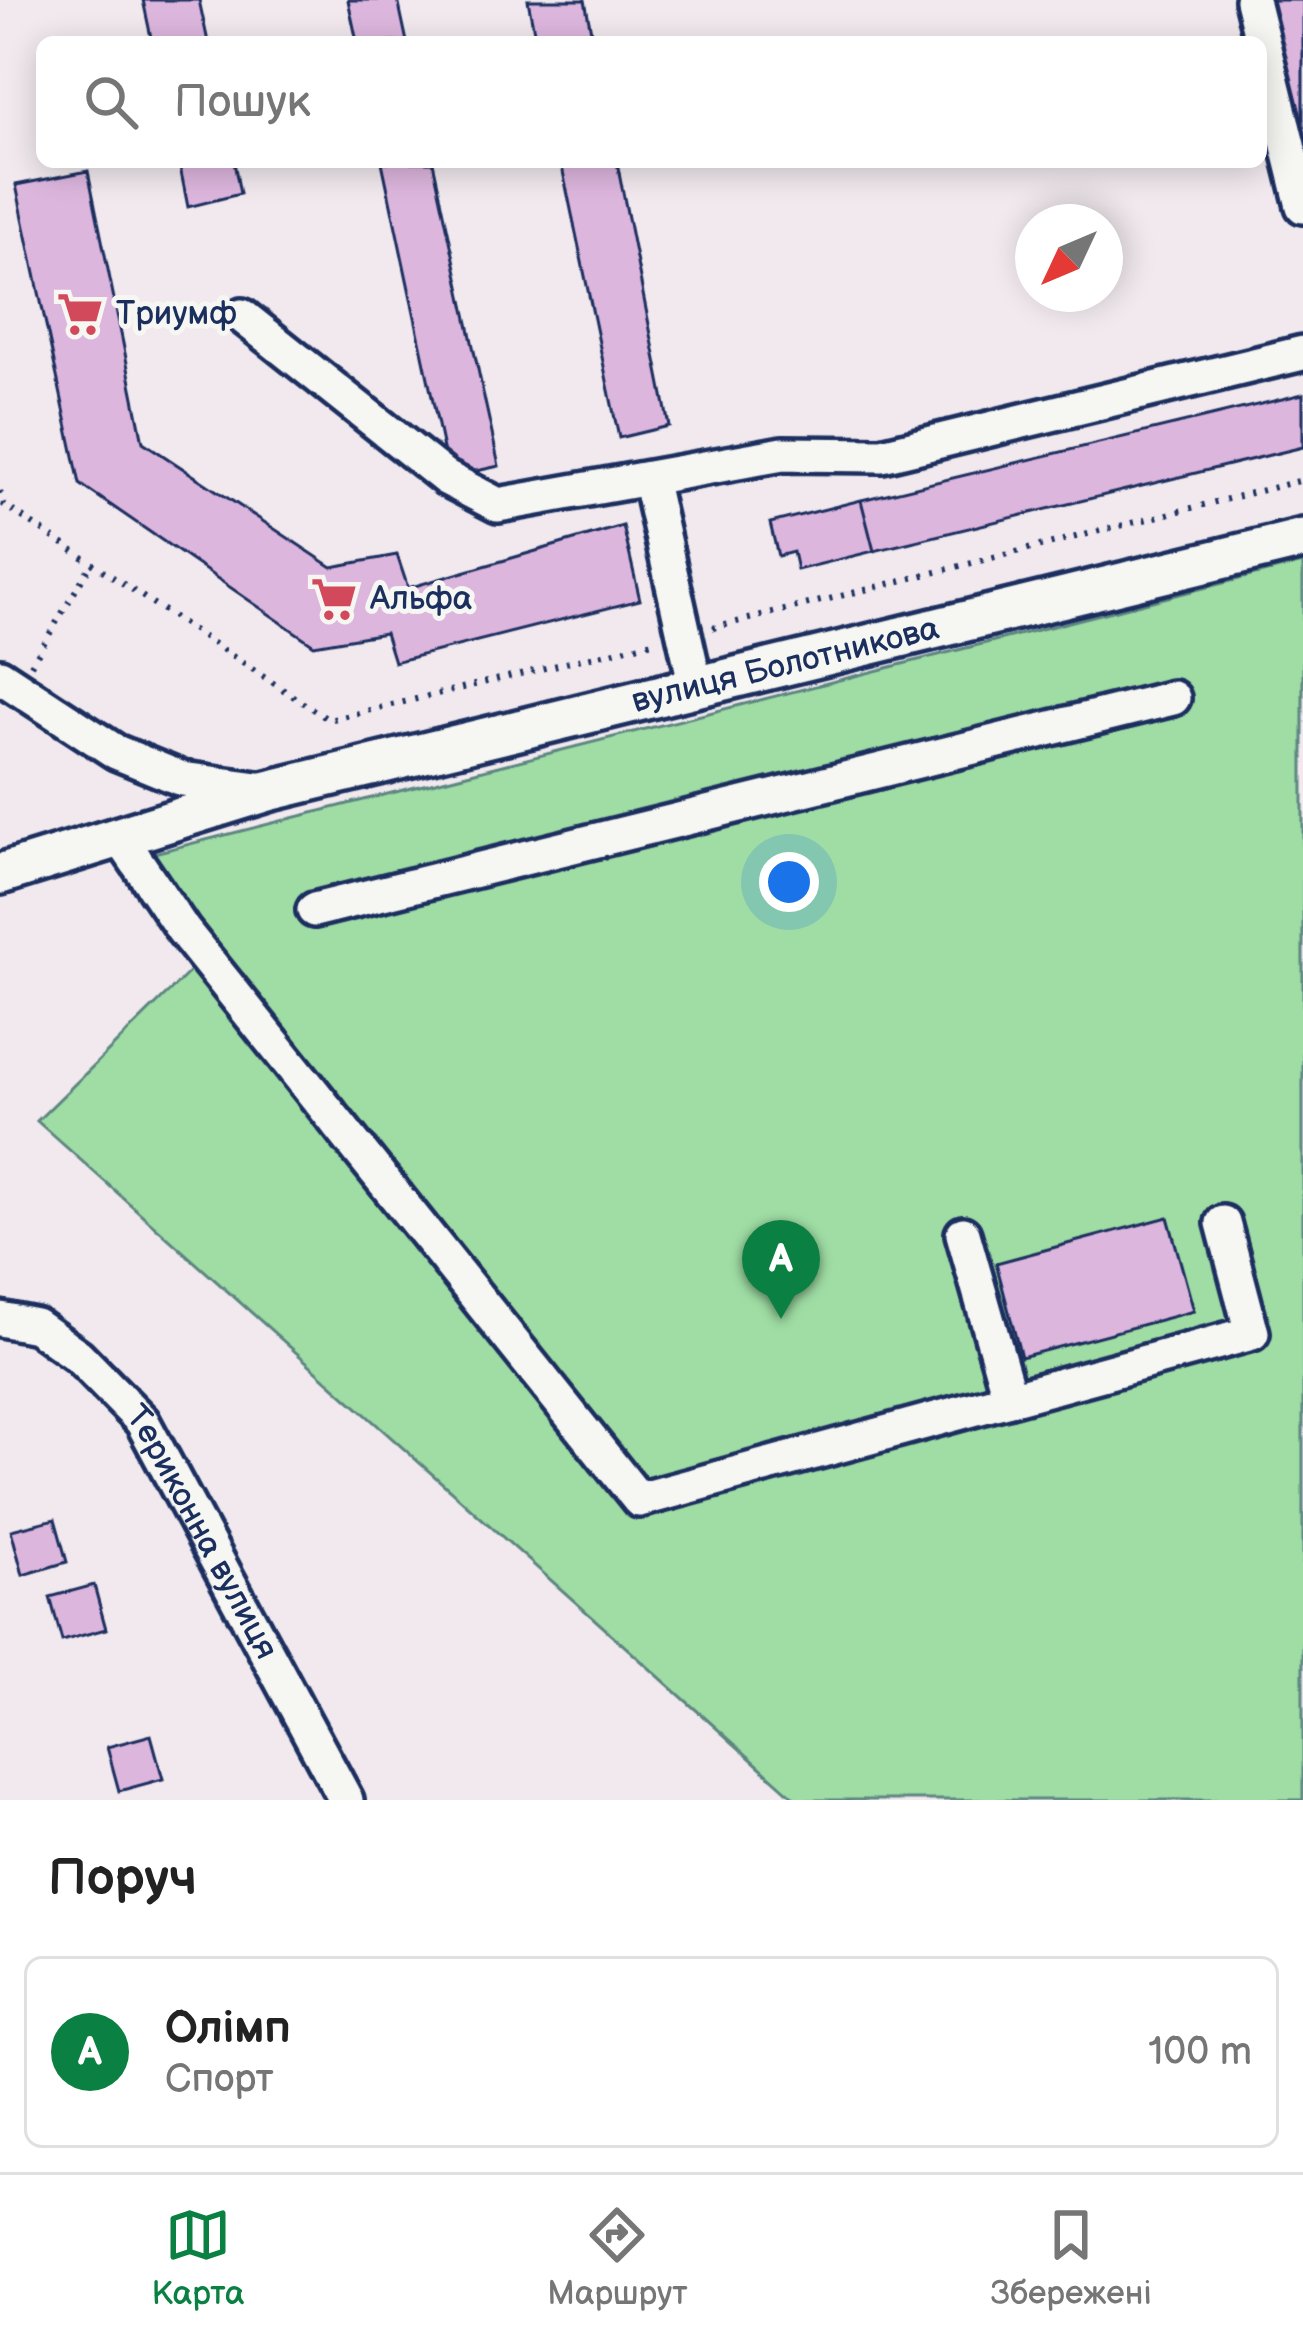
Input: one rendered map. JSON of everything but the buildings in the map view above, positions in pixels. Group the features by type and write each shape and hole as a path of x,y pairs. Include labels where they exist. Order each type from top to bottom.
{"main road":[{"name":"вулиця Болотникова","path":"0,874 268,790 1303,539"}],"street":[{"path":"1252,0 1261,36"},
{"path":"1267,61 1303,206"},
{"path":"242,316 475,497 518,506 783,454 882,455 1303,353"},
{"path":"650,482 696,687"},
{"path":"9,682 55,716 138,761 182,778 268,790"},
{"path":"314,910 1173,698"},
{"path":"120,837 183,930 639,1500 1252,1333 1223,1223"},
{"path":"963,1234 1010,1399"},
{"name":"Териконна вулиця","path":"0,1319 36,1326 78,1356 142,1421 346,1800"}],"path":[{"path":"0,491 4,506 329,720 1303,480"},
{"path":"9,682 92,563"}],"green space":[{"path":"1303,563 1303,1800 797,1800 37,1121 212,950 171,899 154,853"}],"place":[{"name":"Триумф","path":"80,314"},
{"name":"Альфа","path":"334,599"},
{"name":"Олімп","path":"781,1319"}]}
